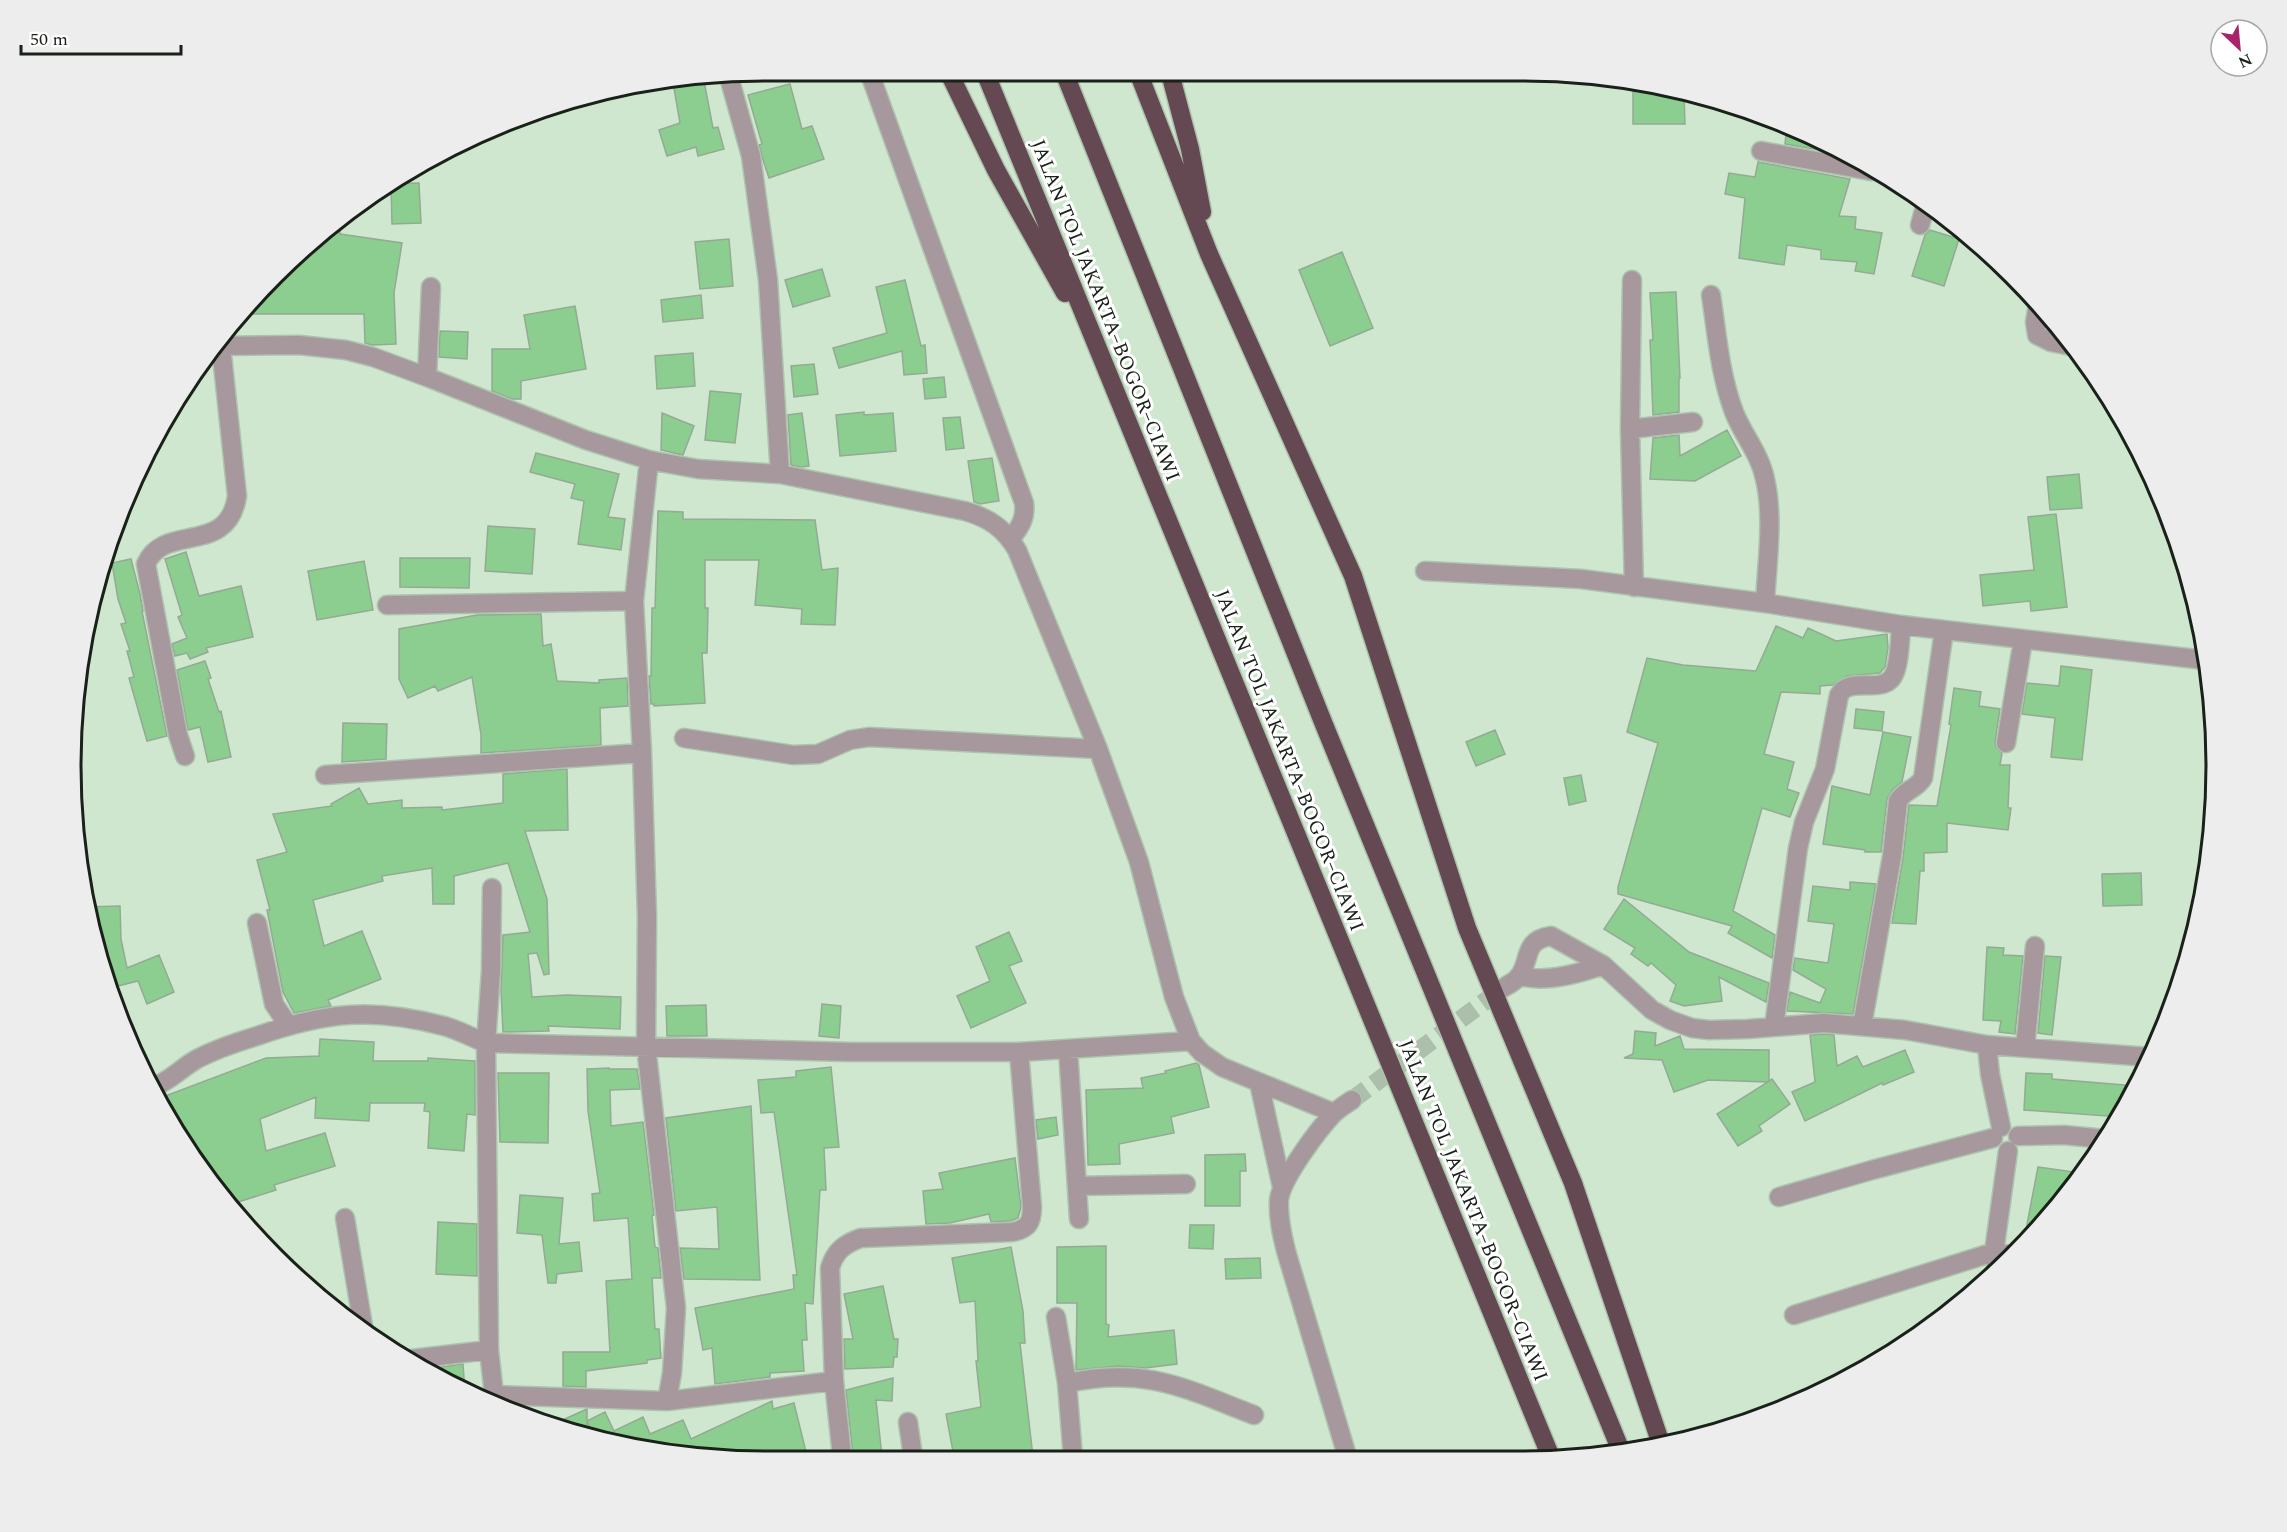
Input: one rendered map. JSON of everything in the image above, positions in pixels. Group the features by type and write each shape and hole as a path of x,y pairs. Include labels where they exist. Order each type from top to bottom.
{"highway":[{"path":"953,81 996,170 1102,360"},
{"name":"JALAN TOL JAKARTA–BOGOR–CIAWI","path":"989,81 1548,1450"},
{"path":"1068,81 1323,722 1618,1444"},
{"path":"1142,81 1209,254 1353,576 1467,928 1573,1183 1659,1437"},
{"path":"1172,81 1190,149 1209,254"}],"street":[{"path":"873,81 1024,503 1024,518 1019,529 1010,539"},
{"path":"731,82 751,156 768,280 780,474"},
{"path":"1761,152 1855,168"},
{"path":"1920,225 1924,212"},
{"path":"1632,280 1630,429 1634,587"},
{"path":"427,377 431,287"},
{"path":"1711,295 1722,373 1735,415 1760,463 1767,490 1769,512 1766,603"},
{"path":"2036,315 2037,334 2060,344"},
{"path":"225,346 321,346 373,357 575,436 649,460 698,469 780,474 965,511 1000,527 1017,550 1098,749 1139,862 1174,997 1191,1041 1202,1053 1222,1067 1334,1113"},
{"path":"185,756 178,735 146,564 154,550 166,544 205,536 217,530 228,522 236,508 237,496 218,355"},
{"path":"1630,429 1693,422"},
{"path":"649,460 634,601 647,917 646,1046 676,1308 674,1350 667,1401"},
{"path":"1425,571 1581,579 1766,603 1901,625 2197,659"},
{"path":"387,605 634,601"},
{"path":"1774,1027 1798,848 1804,822 1825,769 1839,695 1842,689 1848,686 1881,685 1888,682 1895,673 1901,625"},
{"path":"1862,1026 1892,856 1898,801 1901,795 1920,783 1923,778 1944,630"},
{"path":"2006,743 2023,640"},
{"path":"684,738 793,755 818,754 850,740 869,737 1098,749"},
{"path":"325,775 642,753"},
{"path":"490,1392 486,1043 491,971 492,888"},
{"path":"257,923 274,1004 288,1025"},
{"path":"1503,988 1520,976 1533,945 1543,937 1551,936 1603,965 1652,1010 1692,1028 1709,1030 1824,1023 1905,1030 1987,1045 2141,1056"},
{"path":"2025,1048 2035,946"},
{"path":"1520,976 1531,979 1563,976 1603,965"},
{"path":"160,1085 197,1060 234,1043 288,1025 350,1013 414,1020 447,1027 486,1043 851,1052 1019,1053 1191,1041"},
{"path":"1987,1045 1997,1133"},
{"path":"1068,1049 1078,1219"},
{"path":"841,1451 834,1381 830,1268 833,1257 840,1248 861,1238 1012,1232 1026,1228 1031,1222 1032,1207 1019,1053"},
{"path":"1259,1083 1282,1187"},
{"path":"1346,1451 1286,1251 1279,1217 1279,1199 1282,1187 1296,1163 1334,1113 1352,1100"},
{"path":"1779,1197 1997,1133 2008,1127 2014,1130 2001,1253"},
{"path":"2013,1144 2064,1135 2096,1138"},
{"path":"1077,1186 1186,1184"},
{"path":"345,1218 362,1319"},
{"path":"1794,1315 1995,1260"},
{"path":"1056,1317 1067,1383 1072,1451"},
{"path":"421,1358 489,1350"},
{"path":"1067,1383 1120,1377 1156,1379 1184,1387 1254,1415"},
{"path":"507,1400 667,1401 834,1381"},
{"path":"908,1422 912,1451"}],"building":[{"path":"705,84 713,128 718,127 724,149 698,156 696,147 667,156 659,130 680,123 674,87"},
{"path":"790,84 802,129 812,126 824,159 769,178 748,95"},
{"path":"1633,91 1684,101 1685,124 1633,124"},
{"path":"1786,134 1820,150 1785,144"},
{"path":"1758,162 1850,179 1839,216 1856,217 1855,229 1882,233 1874,274 1855,271 1857,262 1821,259 1821,250 1787,245 1784,265 1739,258 1745,198 1725,194 1729,173 1755,177"},
{"path":"406,183 419,183 421,223 392,224 391,192"},
{"path":"340,230 340,234 402,243 394,293 396,344 365,343 364,314 251,314 314,251"},
{"path":"1930,230 1959,240 1944,286 1912,276 1925,235"},
{"path":"729,239 733,286 700,289 695,242"},
{"path":"1342,252 1373,328 1330,346 1299,270"},
{"path":"822,269 830,296 793,307 785,280"},
{"path":"905,280 921,346 925,345 927,373 904,375 902,351 839,368 833,348 887,333 876,287"},
{"path":"1676,292 1680,378 1679,412 1653,415 1650,340 1653,340 1650,293"},
{"path":"701,295 703,318 663,322 661,300"},
{"path":"575,306 586,369 521,381 521,399 512,399 492,391 492,349 530,349 524,315"},
{"path":"440,331 468,332 467,359 439,357"},
{"path":"693,353 695,386 657,389 655,356"},
{"path":"814,364 818,394 794,397 791,366"},
{"path":"944,377 946,397 925,399 923,379"},
{"path":"710,391 741,394 735,443 705,440"},
{"path":"864,412 864,415 893,413 896,451 840,456 836,415"},
{"path":"662,413 694,426 683,455 661,450"},
{"path":"802,413 809,466 801,467 791,465 788,415"},
{"path":"960,417 964,448 946,450 943,418"},
{"path":"1727,430 1741,456 1695,481 1650,479 1653,438 1679,435 1680,456"},
{"path":"536,453 619,474 608,517 625,519 621,550 578,544 584,501 571,498 575,484 530,472"},
{"path":"992,458 999,501 980,504 974,502 968,461"},
{"path":"2079,474 2082,508 2050,510 2047,477"},
{"path":"658,511 683,512 683,519 815,520 822,570 838,568 835,625 801,624 802,609 755,605 759,560 705,560 705,608 708,608 707,653 702,653 705,703 654,706 651,704 649,676 651,676 652,608 655,608"},
{"path":"2056,514 2067,607 2031,611 2030,601 1983,606 1980,575 2034,570 2028,517"},
{"path":"488,526 535,529 532,574 485,571"},
{"path":"186,552 199,596 241,586 253,637 206,648 208,652 190,659 187,653 175,656 172,644 187,638 178,617 182,615 165,559"},
{"path":"400,558 470,558 469,588 400,587"},
{"path":"131,559 140,594 167,736 147,741 129,678 134,677 127,651 130,651 121,624 126,623 118,599 112,563"},
{"path":"364,561 373,610 317,620 308,571"},
{"path":"541,614 543,646 551,644 557,681 599,683 599,680 627,678 628,706 600,708 601,745 481,753 481,735 472,677 438,691 435,686 408,698 399,679 399,629 477,615"},
{"path":"1776,626 1803,638 1808,628 1836,641 1887,634 1888,648 1885,667 1880,673 1847,676 1833,685 1820,686 1820,694 1781,692 1764,754 1794,762 1787,789 1799,793 1790,817 1762,808 1733,911 1775,935 1772,958 1728,933 1732,926 1618,894 1618,887 1658,743 1627,732 1647,658 1683,665 1756,671"},
{"path":"205,661 211,678 208,679 219,712 221,711 231,757 208,762 200,727 188,730 177,670"},
{"path":"2061,666 2092,670 2082,760 2051,757 2055,718 2022,714 2027,683 2059,686"},
{"path":"1954,688 1981,692 1979,706 2000,709 1995,742 1996,747 2002,753 2000,765 2010,765 2008,808 2011,808 2008,830 1947,823 1947,852 1924,853 1924,871 1920,871 1916,924 1892,923 1909,805 1937,806 1951,725 1949,724"},
{"path":"1856,709 1884,712 1882,731 1854,728"},
{"path":"343,723 387,724 386,759 342,762"},
{"path":"1495,730 1505,754 1476,766 1466,742"},
{"path":"1883,732 1911,737 1902,782 1893,789 1887,799 1881,852 1865,852 1865,850 1823,844 1832,786 1870,795"},
{"path":"567,769 568,830 525,831 547,899 549,974 544,975 537,953 528,954 532,997 566,995 621,997 620,1029 548,1026 549,1031 503,1032 501,990 503,935 530,932 508,863 454,876 454,904 433,904 432,868 382,876 383,881 313,900 324,946 362,931 381,979 328,1000 331,1006 294,1013 283,992 267,910 270,910 257,860 287,852 273,814 332,806 331,804 359,788 368,804 402,800 402,808 442,807 442,810 503,803 503,774"},
{"path":"1581,775 1586,801 1569,805 1564,778"},
{"path":"2141,873 2142,905 2103,906 2102,874"},
{"path":"1850,882 1876,884 1853,1014 1787,1011 1790,992 1820,1003 1826,989 1793,970 1795,958 1828,963 1834,924 1808,921 1813,886 1850,890"},
{"path":"1624,899 1689,952 1769,983 1766,1002 1719,977 1722,1001 1684,1006 1670,1001 1676,985 1651,963 1648,966 1631,954 1635,948 1604,929"},
{"path":"120,906 121,939 127,968 159,955 174,992 147,1004 138,981 117,986 96,907"},
{"path":"1009,932 1022,961 1009,966 1026,1003 971,1028 957,996 990,981 976,947"},
{"path":"1987,947 2004,948 2003,955 2023,956 2015,1034 1999,1032 2001,1021 1983,1020"},
{"path":"2045,956 2061,957 2052,1035 2038,1033"},
{"path":"822,1004 841,1006 839,1038 819,1036"},
{"path":"706,1005 707,1036 667,1036 666,1006"},
{"path":"1635,1031 1656,1033 1655,1046 1680,1036 1684,1049 1769,1050 1769,1081 1772,1079 1790,1104 1759,1126 1762,1131 1738,1146 1717,1114 1768,1082 1708,1080 1674,1092 1662,1060 1624,1058 1633,1054"},
{"path":"1810,1035 1834,1035 1837,1066 1857,1056 1863,1067 1905,1050 1914,1072 1883,1085 1882,1083 1805,1121 1792,1092 1815,1082"},
{"path":"320,1039 374,1042 373,1061 428,1061 428,1058 475,1061 475,1115 467,1114 464,1151 428,1148 430,1112 424,1111 425,1103 370,1103 369,1121 315,1118 316,1097 260,1119 266,1151 325,1133 335,1166 274,1185 276,1190 238,1202 196,1147 166,1096 266,1058 319,1056"},
{"path":"1196,1063 1199,1065 1209,1107 1171,1117 1174,1133 1119,1144 1120,1164 1088,1165 1086,1090 1143,1088 1141,1078"},
{"path":"831,1067 839,1147 824,1148 826,1190 820,1190 813,1304 805,1303 807,1340 802,1340 804,1371 770,1373 770,1377 715,1384 712,1348 703,1350 695,1308 794,1289 793,1275 797,1275 774,1112 761,1113 758,1080 796,1077 796,1071"},
{"path":"587,1069 637,1069 640,1089 610,1090 611,1126 643,1122 654,1215 652,1216 655,1247 658,1248 661,1278 652,1278 655,1329 659,1329 661,1358 647,1360 647,1363 586,1371 586,1387 563,1386 563,1352 610,1352 606,1281 632,1279 628,1218 594,1221 592,1194 600,1193 588,1111"},
{"path":"498,1073 549,1073 548,1143 500,1142"},
{"path":"2026,1073 2052,1074 2052,1079 2126,1085 2109,1116 2024,1110"},
{"path":"751,1106 760,1280 684,1279 680,1248 719,1249 717,1207 676,1211 666,1118"},
{"path":"1056,1117 1058,1135 1038,1139 1036,1120"},
{"path":"1245,1154 1246,1171 1240,1171 1240,1206 1205,1206 1205,1155"},
{"path":"1015,1158 1021,1207 1018,1218 991,1222 989,1214 950,1223 926,1224 923,1191 943,1189 939,1173"},
{"path":"2038,1167 2072,1172 2036,1218 2026,1228"},
{"path":"520,1195 563,1198 559,1244 579,1242 582,1271 557,1274 556,1283 548,1283 542,1235 517,1233"},
{"path":"438,1222 477,1224 477,1276 436,1274"},
{"path":"1190,1225 1214,1225 1213,1249 1189,1248"},
{"path":"1106,1246 1108,1337 1174,1330 1177,1364 1145,1368 1119,1366 1076,1370 1077,1303 1057,1303 1057,1247"},
{"path":"1011,1247 1023,1311 1025,1343 1020,1343 1032,1451 953,1451 946,1414 981,1407 976,1361 978,1361 975,1301 960,1303 952,1258"},
{"path":"1260,1258 1261,1278 1226,1279 1225,1259"},
{"path":"883,1286 894,1339 898,1339 897,1357 894,1357 893,1367 845,1369 844,1339 853,1339 844,1294"},
{"path":"463,1364 464,1381 463,1380 439,1367"},
{"path":"893,1378 892,1401 876,1400 881,1451 852,1451 846,1390"},
{"path":"772,1401 773,1409 794,1403 806,1451 721,1450 632,1438 590,1428 587,1421 605,1412 614,1431 643,1417 650,1434 683,1420 691,1439"},
{"path":"587,1409 587,1427 562,1420"}],"tunnel":[{"path":"1352,1100 1503,988"}]}
